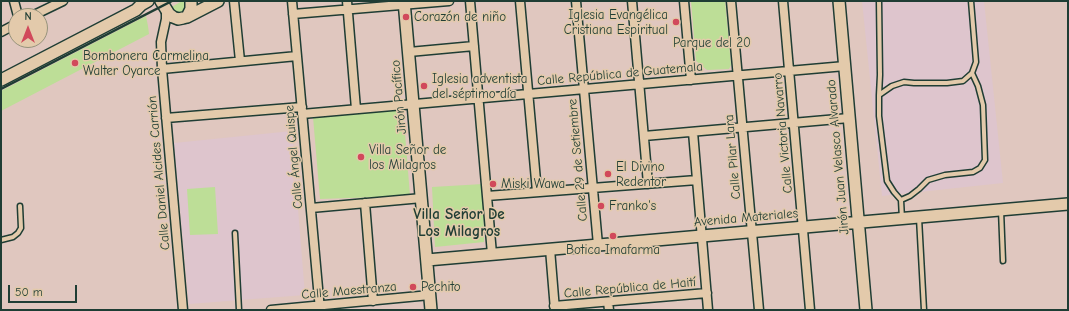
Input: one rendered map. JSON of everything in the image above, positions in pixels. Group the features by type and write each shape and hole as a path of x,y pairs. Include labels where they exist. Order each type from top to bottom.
{"street":[{"path":"48,8 63,1"},
{"path":"1,80 136,10 148,1"},
{"path":"187,17 191,9 190,1"},
{"path":"234,1 240,61"},
{"name":"Calle Ángel Quispe","path":"292,1 320,308"},
{"path":"347,1 356,109"},
{"path":"293,14 348,10 404,3 449,1"},
{"path":"470,1 492,254"},
{"path":"520,1 537,192"},
{"name":"Calle 29 de Setiembre","path":"576,1 598,245"},
{"path":"632,1 648,184"},
{"path":"684,1 691,80"},
{"name":"Calle Pilar Lara","path":"731,1 759,310"},
{"name":"Calle Victoria Navarro","path":"783,1 810,310"},
{"name":"Jirón Juan Velasco Alvarado","path":"839,1 866,310"},
{"path":"136,10 143,10 156,5 163,5 169,14 178,19 187,17 210,3"},
{"name":"Jirón Pacífico","path":"404,3 431,310"},
{"name":"Calle Daniel Alcides Carrión","path":"163,5 166,19 161,42 162,69 183,310"},
{"path":"409,52 474,46"},
{"path":"162,69 297,56"},
{"name":"Calle República de Guatemala","path":"166,118 302,110 356,109 845,66"},
{"path":"644,136 849,118"},
{"path":"693,132 708,310"},
{"path":"487,196 697,180"},
{"path":"311,208 422,198"},
{"path":"365,203 373,301"},
{"name":"Avenida Materiales","path":"427,260 1068,204"},
{"path":"550,249 555,308"},
{"name":"Calle República de Haití","path":"555,308 609,306 707,293"},
{"name":"Calle Maestranza","path":"271,310 320,308 373,301 430,296"}],"lane":[{"path":"879,1 879,116 887,181 894,192 902,200 902,219"},
{"path":"879,95 892,86 904,82 963,81 972,73 976,62 971,1"},
{"path":"902,200 910,196 928,180 944,175 973,172 980,168 985,160 983,105 978,86 972,73"},
{"path":"1,240 13,237 21,228 20,206"},
{"path":"1001,210 1003,261"},
{"path":"918,217 924,310"},
{"path":"235,234 239,310"}],"shaded area":[{"path":"862,1 984,1 1003,183 882,196"},
{"path":"292,131 295,167 292,171 293,181 296,184 305,295 189,304 174,143"}],"green space":[{"path":"184,1 187,8 186,13 178,17 170,8"},
{"name":"Parque del 20","path":"691,1 725,1 731,65 729,69 707,70 696,61"},
{"name":"Bombonera Carmelina Walter Oyarce","path":"146,16 149,34 1,111 1,91"},
{"name":"Villa Señor de los Milagros","path":"403,108 403,123 401,125 405,133 410,196 320,199 313,117"},
{"path":"483,184 484,242 435,247 432,187"},
{"path":"215,187 218,234 190,235 187,189"}],"railway":[{"path":"1,89 172,1"}],"place":[{"name":"Corazón de niño","path":"406,17"},
{"name":"Iglesia Evangélica Cristiana Espiritual","path":"676,22"},
{"name":"Bombonera Carmelina Walter Oyarce","path":"75,63"},
{"name":"Iglesia adventista del séptimo día","path":"424,86"},
{"name":"Villa Señor de los Milagros","path":"361,157"},
{"name":"El Divino Redentor","path":"608,174"},
{"name":"Miski Wawa","path":"493,184"},
{"name":"Franko's","path":"601,206"},
{"name":"Botica Imafarma","path":"613,236"},
{"name":"Pechito","path":"413,287"}],"district":[{"name":"Villa Señor De Los Milagros","path":"459,224"}]}
